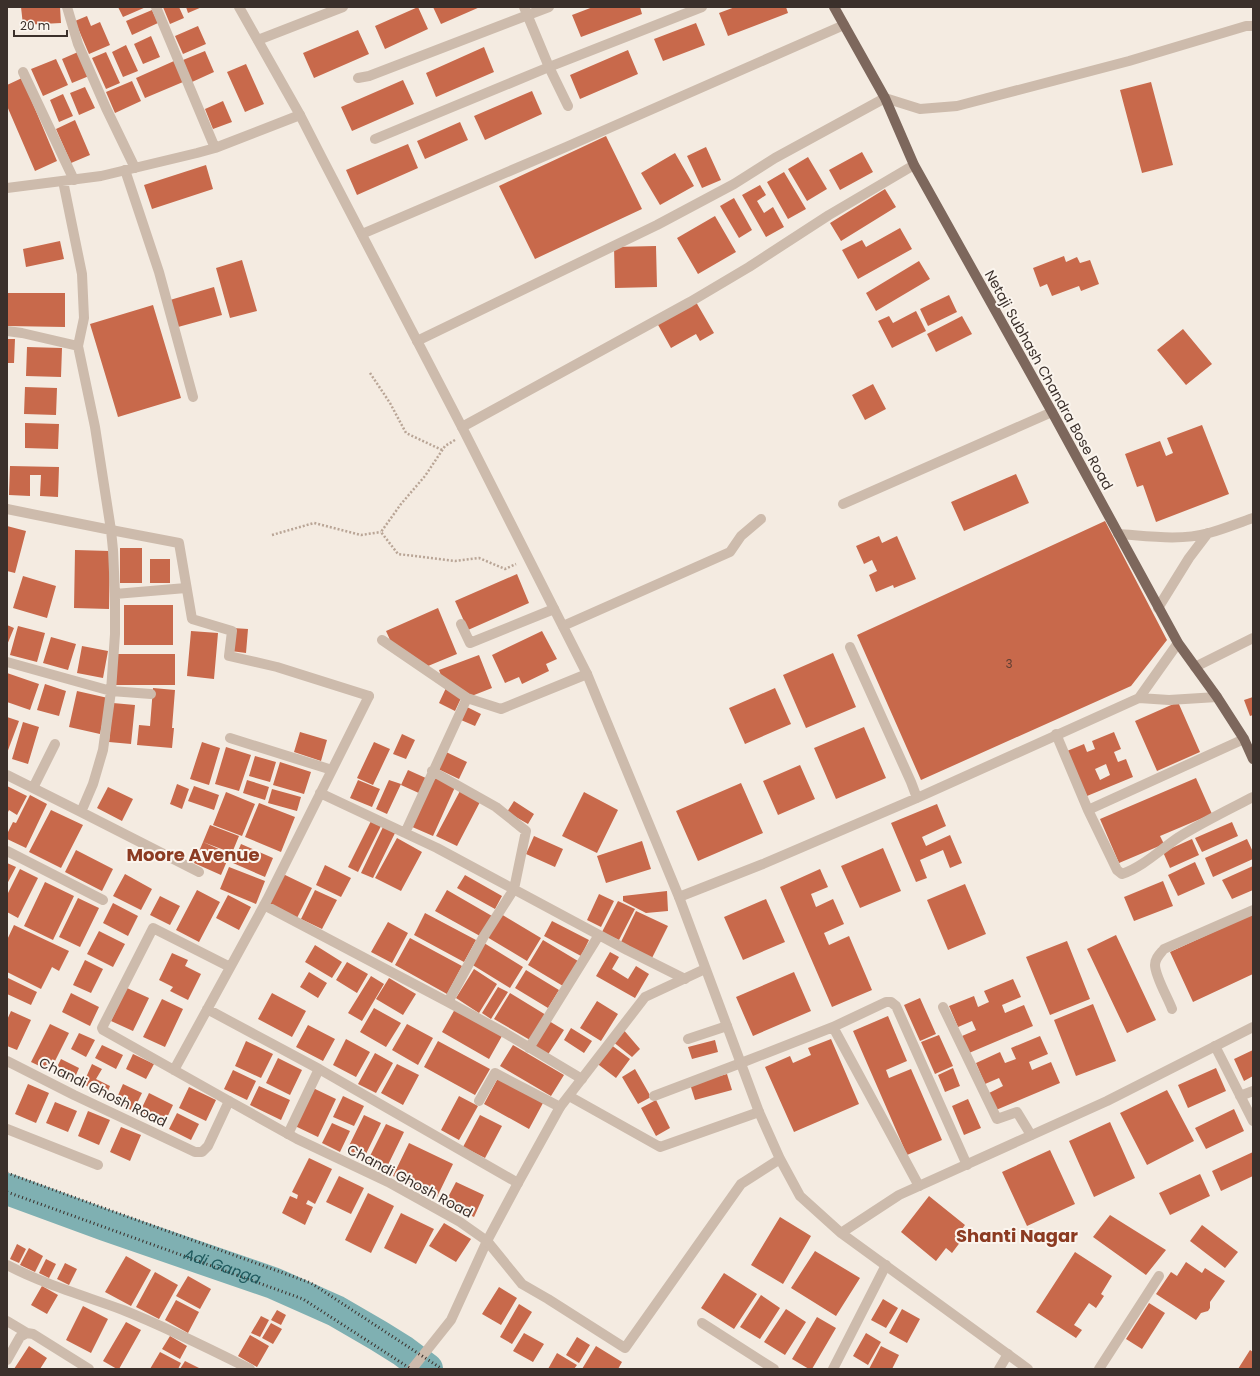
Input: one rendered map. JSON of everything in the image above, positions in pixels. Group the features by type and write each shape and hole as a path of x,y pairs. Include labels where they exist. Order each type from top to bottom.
{"main road":[{"name":"Netaji Subhash Chandra Bose Road","path":"834,7 885,98 914,165 1052,412 1158,608 1178,643 1217,697 1244,739 1253,759"}],"street":[{"path":"67,7 78,44 106,108 130,169 193,397"},
{"path":"156,7 215,148"},
{"path":"239,7 300,115 464,430 586,674 679,897 759,1112 780,1159 800,1196 841,1233 1028,1369"},
{"path":"258,40 343,7"},
{"path":"358,78 369,76 526,11 549,7"},
{"path":"375,139 549,67 702,7"},
{"path":"526,11 549,67 568,106"},
{"path":"362,234 566,147 844,25"},
{"path":"417,341 657,225 734,184 775,158 885,98 920,109 957,106 1129,61 1246,26 1253,26"},
{"path":"23,72 74,180"},
{"path":"7,188 101,176 215,148 300,115"},
{"path":"464,430 690,302 914,165"},
{"path":"63,181 82,274 84,318 78,346 95,427 111,530 115,594 115,634 111,691 103,750 93,784 81,812"},
{"path":"7,331 78,346"},
{"path":"843,504 1052,412"},
{"path":"7,509 179,543 192,619 232,632 229,656 277,667 369,696 264,905 174,1070"},
{"path":"1118,534 1170,537 1188,536 1208,533 1253,518"},
{"path":"563,626 730,552 741,536 761,520"},
{"path":"1158,608 1189,558 1208,533"},
{"path":"115,594 186,588"},
{"path":"461,624 470,643 554,609"},
{"path":"1195,667 1253,638"},
{"path":"382,640 467,698 501,709 586,674"},
{"path":"1139,698 1178,643"},
{"path":"850,647 917,798"},
{"path":"7,662 111,691 151,694"},
{"path":"679,897 763,864 917,798 1056,734 1139,698 1169,700 1217,697"},
{"path":"405,833 432,770 467,698"},
{"path":"1056,734 1088,810 1117,870 1122,874 1128,872 1189,831 1253,797"},
{"path":"230,738 332,770"},
{"path":"1088,810 1244,739"},
{"path":"33,788 54,744"},
{"path":"432,770 496,807 526,831 514,889 484,936 448,1002"},
{"path":"7,775 199,872"},
{"path":"320,793 437,848 599,935 685,979"},
{"path":"7,851 103,900"},
{"path":"264,905 448,1002 582,1079"},
{"path":"1172,1009 1155,965 1157,957 1164,949 1253,910"},
{"path":"229,1101 102,1029 152,928 155,928 230,967"},
{"path":"529,1048 599,935"},
{"path":"412,1369 451,1320 487,1242 560,1107 646,997 706,969"},
{"path":"654,1096 832,1027 886,1002 892,1002 896,1006 967,1165"},
{"path":"943,1007 997,1119 1017,1112 1031,1135"},
{"path":"207,1009 319,1069 518,1183"},
{"path":"688,1039 727,1026"},
{"path":"832,1027 919,1186"},
{"path":"841,1233 899,1195 1108,1101 1253,1027"},
{"path":"1215,1046 1253,1121"},
{"name":"Chandi Ghosh Road","path":"7,1061 74,1095 195,1152 202,1152 208,1146 229,1101 288,1134 388,1182 460,1222 487,1242 522,1284 625,1348 741,1184 780,1159"},
{"path":"288,1134 319,1069"},
{"path":"479,1101 495,1073 560,1107"},
{"path":"1240,1096 1253,1091"},
{"path":"569,1096 660,1147 759,1112"},
{"path":"7,1129 98,1165"},
{"path":"7,1265 124,1311 203,1346 250,1369"},
{"path":"833,1369 886,1265"},
{"path":"1099,1369 1159,1276"},
{"path":"7,1321 33,1334 89,1369"},
{"path":"702,1323 774,1369"},
{"path":"7,1360 20,1337 27,1332"},
{"path":"998,1369 1008,1354"}],"path":[{"path":"370,373 390,402 406,432 442,450"},
{"path":"272,535 314,523 361,536 381,532 401,504 425,476 445,446 464,430"},
{"path":"381,532 398,554 455,561 479,558 505,569 529,558"}],"building":[{"path":"21,7 60,7 61,23 23,25"},
{"path":"118,7 146,7 123,17"},
{"path":"163,7 179,7 184,18 170,24"},
{"path":"186,7 202,7 188,13"},
{"path":"418,7 428,29 385,49 375,26"},
{"path":"433,7 480,7 441,24"},
{"path":"593,7 640,7 642,14 581,37 572,15"},
{"path":"735,7 786,7 788,13 728,36 719,13"},
{"path":"152,10 158,23 132,35 126,21"},
{"path":"87,16 91,26 100,22 110,45 89,54 75,21"},
{"path":"696,23 705,45 663,61 654,39"},
{"path":"198,26 206,44 183,54 175,36"},
{"path":"358,30 369,54 314,78 303,53"},
{"path":"151,36 160,57 143,64 134,44"},
{"path":"126,45 138,71 123,77 112,52"},
{"path":"484,47 494,72 436,97 426,73"},
{"path":"628,50 638,74 580,99 570,75"},
{"path":"205,51 214,72 192,82 183,60"},
{"path":"78,52 89,76 72,83 62,59"},
{"path":"106,52 120,83 106,89 92,58"},
{"path":"56,59 68,85 43,96 31,69"},
{"path":"174,61 183,82 145,98 136,78"},
{"path":"246,64 264,104 245,112 227,72"},
{"path":"22,78 57,161 35,171 7,106 7,85"},
{"path":"403,80 414,104 352,131 341,107"},
{"path":"132,81 141,101 115,113 106,92"},
{"path":"1151,82 1173,165 1142,173 1120,90"},
{"path":"85,87 95,108 79,115 70,93"},
{"path":"532,91 542,114 485,140 474,116"},
{"path":"63,94 73,116 59,122 50,100"},
{"path":"223,101 232,122 213,129 205,109"},
{"path":"75,120 90,155 71,163 56,129"},
{"path":"460,122 468,140 425,159 417,141"},
{"path":"606,136 642,209 535,259 499,186"},
{"path":"408,144 418,168 357,195 346,170"},
{"path":"706,147 721,180 702,188 687,156"},
{"path":"862,152 873,172 840,190 829,170"},
{"path":"675,153 694,186 660,205 641,173"},
{"path":"808,157 827,189 807,201 788,169"},
{"path":"206,165 213,189 152,209 144,185"},
{"path":"784,172 806,209 788,219 767,182"},
{"path":"760,185 766,195 757,201 764,213 773,207 784,227 766,237 742,195"},
{"path":"885,189 896,207 841,241 830,223"},
{"path":"734,198 752,230 739,238 720,206"},
{"path":"715,216 736,252 698,274 677,238"},
{"path":"900,228 912,249 858,279 842,250 862,240 866,247"},
{"path":"60,241 64,259 26,267 23,249"},
{"path":"656,246 657,287 615,288 614,247"},
{"path":"1064,256 1066,262 1077,257 1080,263 1090,260 1099,284 1081,291 1079,286 1052,296 1047,284 1040,287 1033,268"},
{"path":"242,260 257,311 230,318 216,268"},
{"path":"919,261 930,279 876,311 866,293"},
{"path":"214,287 222,315 178,327 170,300"},
{"path":"7,293 65,293 65,327 7,326"},
{"path":"949,295 957,312 928,326 920,309"},
{"path":"696,302 714,333 700,341 696,334 671,348 657,323"},
{"path":"153,305 181,398 118,417 90,324"},
{"path":"916,311 926,331 892,348 878,321 889,316 893,323"},
{"path":"962,316 972,334 936,352 927,334"},
{"path":"1183,329 1212,364 1186,385 1157,350"},
{"path":"7,339 15,339 14,363 7,363"},
{"path":"27,347 62,348 61,377 26,376"},
{"path":"873,384 886,409 865,420 852,395"},
{"path":"25,387 57,388 56,415 24,414"},
{"path":"25,423 59,424 58,449 25,448"},
{"path":"1202,425 1229,494 1156,522 1143,485 1137,487 1125,454 1160,441 1166,456 1173,453 1167,438"},
{"path":"10,466 59,467 58,497 40,496 41,475 30,475 30,496 9,495"},
{"path":"1016,474 1029,503 964,531 951,502"},
{"path":"1105,521 1167,640 1131,686 921,780 857,635"},
{"path":"7,526 26,531 15,573 7,571"},
{"path":"879,536 882,543 897,536 916,579 894,588 893,585 876,592 869,575 877,571 872,560 864,564 856,546"},
{"path":"120,548 142,548 142,583 120,583"},
{"path":"75,550 110,551 109,609 74,608"},
{"path":"150,559 170,559 170,583 150,583"},
{"path":"517,574 529,603 468,630 455,601"},
{"path":"23,576 56,586 47,618 13,608"},
{"path":"124,605 173,605 173,645 124,645"},
{"path":"438,608 457,654 428,666 391,642 386,631"},
{"path":"7,625 14,628 7,645"},
{"path":"18,626 45,633 37,662 10,655"},
{"path":"233,628 248,629 246,653 231,651"},
{"path":"191,631 218,633 214,679 187,676"},
{"path":"542,631 557,659 546,664 549,671 522,684 519,677 505,683 492,655"},
{"path":"51,637 76,644 68,670 43,663"},
{"path":"82,646 108,651 103,678 77,673"},
{"path":"833,653 856,707 806,728 783,675"},
{"path":"115,654 175,654 175,685 115,685"},
{"path":"479,655 492,688 469,697 443,681 439,670"},
{"path":"7,673 39,684 30,710 7,702"},
{"path":"45,684 66,691 59,716 37,710"},
{"path":"153,688 175,690 172,748 137,745 139,725 150,726"},
{"path":"446,688 462,696 455,711 439,703"},
{"path":"775,688 791,724 745,744 729,708"},
{"path":"77,691 108,698 100,734 69,727"},
{"path":"1253,697 1253,715 1250,716 1244,700"},
{"path":"1178,702 1200,752 1157,771 1135,721"},
{"path":"113,703 135,705 131,744 109,742"},
{"path":"467,707 481,714 475,726 461,720"},
{"path":"7,717 19,721 7,753"},
{"path":"23,722 39,727 28,764 12,759"},
{"path":"864,727 886,778 836,799 814,748"},
{"path":"300,732 327,740 321,761 294,752"},
{"path":"1114,732 1121,749 1114,752 1118,762 1126,759 1133,777 1087,796 1067,751 1084,744 1087,752 1095,749 1092,741","holes":["1106,764 1110,775 1100,780 1095,769"]},
{"path":"402,734 415,740 406,759 393,754"},
{"path":"202,742 220,748 209,785 190,779"},
{"path":"374,742 390,749 373,785 357,778"},
{"path":"226,747 251,755 239,791 215,784"},
{"path":"444,751 467,762 459,779 436,768"},
{"path":"255,756 276,762 270,782 249,776"},
{"path":"280,762 311,772 304,794 273,785"},
{"path":"800,765 815,799 778,815 763,781"},
{"path":"408,770 428,779 421,794 401,785"},
{"path":"433,775 456,785 433,836 410,826"},
{"path":"1196,778 1212,814 1160,836 1164,844 1119,863 1100,819"},
{"path":"247,780 269,787 265,800 243,793"},
{"path":"358,780 380,789 372,807 350,798"},
{"path":"389,780 401,784 387,814 376,809"},
{"path":"741,783 763,833 698,861 676,811"},
{"path":"177,784 189,789 182,809 170,804"},
{"path":"7,786 27,796 17,815 9,810 7,814"},
{"path":"194,786 219,795 214,810 188,801"},
{"path":"108,787 133,799 122,821 97,808"},
{"path":"272,789 301,797 297,811 268,803"},
{"path":"460,791 480,802 457,846 436,836"},
{"path":"226,792 255,804 242,836 213,825"},
{"path":"584,792 618,810 597,853 562,836"},
{"path":"30,795 47,804 26,848 7,839 7,834 13,822 16,823"},
{"path":"514,801 534,814 528,824 507,812"},
{"path":"259,803 295,817 281,852 245,837"},
{"path":"937,804 946,826 922,837 926,846 950,835 962,863 950,868 943,850 920,860 927,878 916,882 891,823"},
{"path":"51,810 83,825 61,868 29,852"},
{"path":"371,821 381,826 358,872 348,867"},
{"path":"1232,822 1238,836 1202,852 1195,838"},
{"path":"210,825 239,836 232,853 203,842"},
{"path":"383,827 395,833 373,878 361,873"},
{"path":"534,836 563,849 555,867 526,854"},
{"path":"397,838 422,852 401,891 375,878"},
{"path":"1192,839 1199,855 1170,868 1163,852"},
{"path":"1247,839 1253,852 1253,859 1213,877 1205,858"},
{"path":"642,841 651,869 606,883 597,856"},
{"path":"203,842 230,854 221,875 194,863"},
{"path":"241,844 273,858 265,877 233,863"},
{"path":"883,848 901,891 860,908 841,866"},
{"path":"76,850 113,869 102,891 65,872"},
{"path":"1195,862 1205,884 1178,896 1168,875"},
{"path":"7,863 16,867 7,884"},
{"path":"325,865 351,878 341,897 316,885"},
{"path":"1253,866 1253,890 1232,899 1222,880"},
{"path":"229,867 265,881 256,904 220,889"},
{"path":"20,869 38,878 18,918 7,912 7,895"},
{"path":"820,869 828,887 811,894 816,907 833,899 844,924 824,933 829,945 849,936 872,990 832,1007 780,887"},
{"path":"125,874 152,889 141,910 113,896"},
{"path":"283,874 312,888 297,918 268,904"},
{"path":"465,875 502,896 495,909 457,888"},
{"path":"1163,881 1173,906 1134,921 1124,897"},
{"path":"45,882 74,896 53,940 24,926"},
{"path":"965,884 986,934 948,950 927,900"},
{"path":"197,890 220,902 199,942 176,930"},
{"path":"315,890 337,900 322,929 301,919"},
{"path":"447,890 492,916 480,936 435,911"},
{"path":"667,891 668,911 646,913 623,901 623,896"},
{"path":"599,894 614,901 601,927 587,920"},
{"path":"228,895 251,907 239,930 216,918"},
{"path":"160,896 180,906 170,925 150,915"},
{"path":"78,898 99,908 80,947 59,937"},
{"path":"766,899 785,942 743,960 724,917"},
{"path":"618,901 635,909 619,940 602,932"},
{"path":"113,903 138,916 128,936 103,923"},
{"path":"636,911 668,926 652,958 621,942"},
{"path":"425,913 476,940 464,962 414,935"},
{"path":"501,914 541,938 527,961 487,937"},
{"path":"1253,914 1253,974 1193,1002 1170,952"},
{"path":"552,921 589,940 581,956 544,936"},
{"path":"388,922 408,933 392,963 371,952"},
{"path":"14,925 69,951 59,971 52,967 41,989 7,972 7,940"},
{"path":"99,931 125,944 113,967 87,954"},
{"path":"1116,935 1156,1020 1127,1033 1087,949"},
{"path":"410,938 462,966 447,994 395,965"},
{"path":"543,940 578,961 563,986 528,965"},
{"path":"1067,941 1090,999 1050,1015 1026,957"},
{"path":"484,943 523,967 510,988 471,964"},
{"path":"315,945 342,962 332,978 305,962"},
{"path":"610,952 619,957 612,969 628,979 636,966 649,974 635,998 596,976"},
{"path":"172,953 188,960 185,966 201,974 188,1000 170,991 173,987 159,980"},
{"path":"85,960 103,969 91,993 73,985"},
{"path":"347,962 368,974 357,993 336,980"},
{"path":"474,969 497,984 479,1013 456,998"},
{"path":"526,970 559,990 548,1008 515,988"},
{"path":"309,972 327,983 318,998 300,987"},
{"path":"794,972 811,1011 753,1036 736,997"},
{"path":"371,976 384,984 362,1021 348,1013"},
{"path":"8,978 37,992 31,1005 7,994"},
{"path":"389,978 416,994 403,1015 376,999"},
{"path":"1013,979 1021,997 1002,1005 1005,1013 1024,1005 1033,1026 969,1053 962,1036 976,1030 972,1021 958,1027 949,1006 974,996 978,1007 989,1002 984,991"},
{"path":"498,987 508,992 491,1019 482,1013"},
{"path":"127,988 149,998 133,1031 111,1021"},
{"path":"71,993 99,1007 90,1026 62,1012"},
{"path":"272,993 306,1011 292,1037 258,1019"},
{"path":"510,993 546,1015 530,1040 494,1019"},
{"path":"920,998 936,1034 920,1041 904,1005"},
{"path":"162,999 183,1009 165,1047 143,1037"},
{"path":"597,1001 618,1014 601,1041 580,1028"},
{"path":"1093,1004 1116,1061 1076,1076 1054,1020"},
{"path":"374,1008 401,1023 386,1047 360,1032"},
{"path":"455,1009 502,1036 489,1059 442,1032"},
{"path":"11,1011 31,1020 17,1050 7,1046 7,1020"},
{"path":"888,1016 907,1061 886,1070 889,1078 911,1069 942,1140 907,1155 853,1031"},
{"path":"549,1021 564,1030 547,1056 533,1047"},
{"path":"50,1024 69,1033 50,1071 31,1062"},
{"path":"407,1024 433,1038 418,1065 392,1050"},
{"path":"308,1025 335,1039 323,1061 296,1047"},
{"path":"571,1028 592,1041 584,1053 564,1040"},
{"path":"622,1028 640,1049 632,1057 612,1041"},
{"path":"79,1033 95,1040 86,1057 71,1049"},
{"path":"939,1035 953,1066 935,1074 921,1042"},
{"path":"1040,1036 1048,1054 1029,1062 1032,1070 1051,1062 1060,1083 996,1110 989,1093 1003,1086 999,1078 985,1084 976,1063 1000,1052 1005,1063 1016,1059 1011,1048"},
{"path":"346,1039 370,1052 356,1077 333,1065"},
{"path":"831,1039 859,1104 794,1132 765,1067 790,1056 793,1063 811,1055 808,1048"},
{"path":"715,1040 718,1052 692,1059 688,1047"},
{"path":"246,1041 273,1054 261,1078 235,1066"},
{"path":"438,1041 490,1069 475,1095 424,1067"},
{"path":"610,1044 630,1059 616,1078 595,1062"},
{"path":"102,1045 123,1055 116,1069 95,1058"},
{"path":"513,1045 564,1075 551,1096 500,1066"},
{"path":"1253,1050 1253,1076 1244,1081 1234,1059"},
{"path":"375,1053 393,1063 376,1093 358,1084"},
{"path":"133,1054 154,1064 146,1079 126,1069"},
{"path":"278,1058 302,1070 290,1095 266,1083"},
{"path":"61,1059 79,1068 73,1082 54,1073"},
{"path":"92,1064 102,1069 96,1079 110,1086 106,1096 83,1084"},
{"path":"397,1064 419,1075 403,1105 381,1093"},
{"path":"953,1068 960,1086 945,1092 938,1075"},
{"path":"1216,1068 1226,1091 1188,1108 1178,1085"},
{"path":"635,1069 651,1097 638,1104 622,1077"},
{"path":"233,1070 256,1081 247,1100 224,1089"},
{"path":"727,1074 732,1090 695,1100 690,1084"},
{"path":"498,1078 543,1103 529,1129 484,1104"},
{"path":"28,1084 49,1093 36,1123 15,1114"},
{"path":"123,1084 142,1093 133,1111 115,1102"},
{"path":"259,1086 290,1100 281,1120 250,1105"},
{"path":"189,1087 216,1100 206,1121 179,1108"},
{"path":"313,1088 336,1099 318,1137 295,1126"},
{"path":"1167,1090 1194,1141 1147,1165 1120,1113"},
{"path":"149,1093 173,1105 163,1126 139,1114"},
{"path":"343,1096 364,1106 354,1126 333,1117"},
{"path":"459,1096 478,1106 459,1140 441,1130"},
{"path":"968,1099 981,1128 964,1135 952,1106"},
{"path":"656,1100 670,1128 656,1136 641,1108"},
{"path":"55,1102 77,1111 68,1132 46,1123"},
{"path":"1234,1109 1244,1131 1206,1149 1195,1128"},
{"path":"88,1111 110,1120 99,1145 78,1136"},
{"path":"177,1113 199,1124 191,1140 169,1129"},
{"path":"364,1115 381,1123 364,1158 347,1150"},
{"path":"480,1115 502,1126 485,1158 463,1147"},
{"path":"1110,1122 1135,1178 1094,1197 1069,1141"},
{"path":"332,1123 350,1131 340,1152 322,1143"},
{"path":"386,1124 404,1132 385,1171 367,1162"},
{"path":"121,1127 141,1135 130,1161 110,1152"},
{"path":"409,1143 453,1164 437,1197 393,1176"},
{"path":"1050,1150 1075,1204 1027,1226 1002,1172"},
{"path":"1253,1152 1253,1176 1221,1191 1212,1171"},
{"path":"309,1158 332,1169 315,1204 308,1200 306,1204 313,1207 305,1225 282,1213 290,1196 297,1199 298,1195 292,1192"},
{"path":"1200,1174 1210,1196 1170,1215 1159,1193"},
{"path":"339,1176 364,1188 351,1214 326,1202"},
{"path":"456,1182 484,1195 474,1217 445,1203"},
{"path":"368,1193 394,1206 371,1253 345,1240"},
{"path":"929,1196 965,1225 956,1237 961,1241 952,1253 946,1248 936,1261 901,1232"},
{"path":"401,1213 434,1229 416,1264 384,1248"},
{"path":"1110,1215 1166,1250 1146,1275 1093,1237"},
{"path":"780,1217 811,1236 783,1284 751,1265"},
{"path":"444,1223 471,1239 456,1262 429,1246"},
{"path":"1202,1225 1238,1252 1225,1268 1190,1241"},
{"path":"17,1244 26,1249 19,1263 10,1259"},
{"path":"29,1248 43,1256 35,1272 20,1265"},
{"path":"815,1251 860,1278 836,1316 791,1288"},
{"path":"1075,1252 1112,1276 1101,1294 1104,1296 1096,1308 1089,1303 1074,1325 1082,1330 1076,1338 1036,1312"},
{"path":"126,1256 151,1270 131,1306 105,1292"},
{"path":"46,1259 56,1264 49,1278 39,1273"},
{"path":"1186,1262 1202,1273 1205,1268 1225,1281 1210,1302 1210,1308 1208,1311 1201,1313 1196,1320 1156,1294 1171,1272 1177,1276"},
{"path":"65,1263 77,1269 69,1285 57,1279"},
{"path":"155,1272 178,1285 159,1319 136,1307"},
{"path":"724,1273 757,1294 734,1329 701,1308"},
{"path":"188,1276 211,1289 200,1309 176,1296"},
{"path":"42,1286 58,1295 47,1314 31,1305"},
{"path":"499,1287 517,1298 501,1325 482,1314"},
{"path":"761,1295 780,1308 760,1339 740,1327"},
{"path":"883,1299 898,1308 886,1328 871,1320"},
{"path":"176,1300 199,1312 188,1333 165,1320"},
{"path":"1149,1303 1165,1313 1142,1349 1126,1339"},
{"path":"519,1304 532,1312 512,1344 500,1337"},
{"path":"83,1306 108,1319 91,1353 66,1340"},
{"path":"786,1309 806,1322 785,1355 764,1342"},
{"path":"902,1309 920,1319 907,1343 889,1333"},
{"path":"277,1310 286,1315 281,1325 271,1320"},
{"path":"261,1316 269,1320 260,1337 251,1333"},
{"path":"817,1317 836,1328 812,1369 809,1369 792,1359"},
{"path":"126,1322 141,1330 119,1369 117,1369 103,1361"},
{"path":"271,1323 282,1329 273,1344 262,1338"},
{"path":"524,1333 544,1344 533,1362 513,1351"},
{"path":"866,1333 881,1342 868,1365 853,1356"},
{"path":"250,1335 269,1346 257,1367 238,1356"},
{"path":"170,1336 187,1346 180,1359 162,1349"},
{"path":"577,1337 590,1345 579,1363 566,1355"},
{"path":"29,1346 47,1358 40,1369 14,1369"},
{"path":"596,1346 622,1362 618,1369 582,1369"},
{"path":"881,1346 899,1355 892,1369 869,1369"},
{"path":"1250,1350 1253,1352 1253,1369 1238,1369"},
{"path":"160,1352 181,1363 178,1369 150,1369"},
{"path":"557,1353 577,1365 574,1369 548,1369"},
{"path":"185,1361 201,1369 180,1369"}],"waterway":[{"name":"Adi Ganga","path":"7,1189 105,1225 273,1283 336,1311 403,1351 427,1369"}],"railway":[{"path":"7,1173 311,1283 442,1369"},
{"path":"7,1192 303,1299 411,1369"}],"district":[{"name":"Moore Avenue","path":"193,854"},
{"name":"Shanti Nagar","path":"1017,1235"}]}
